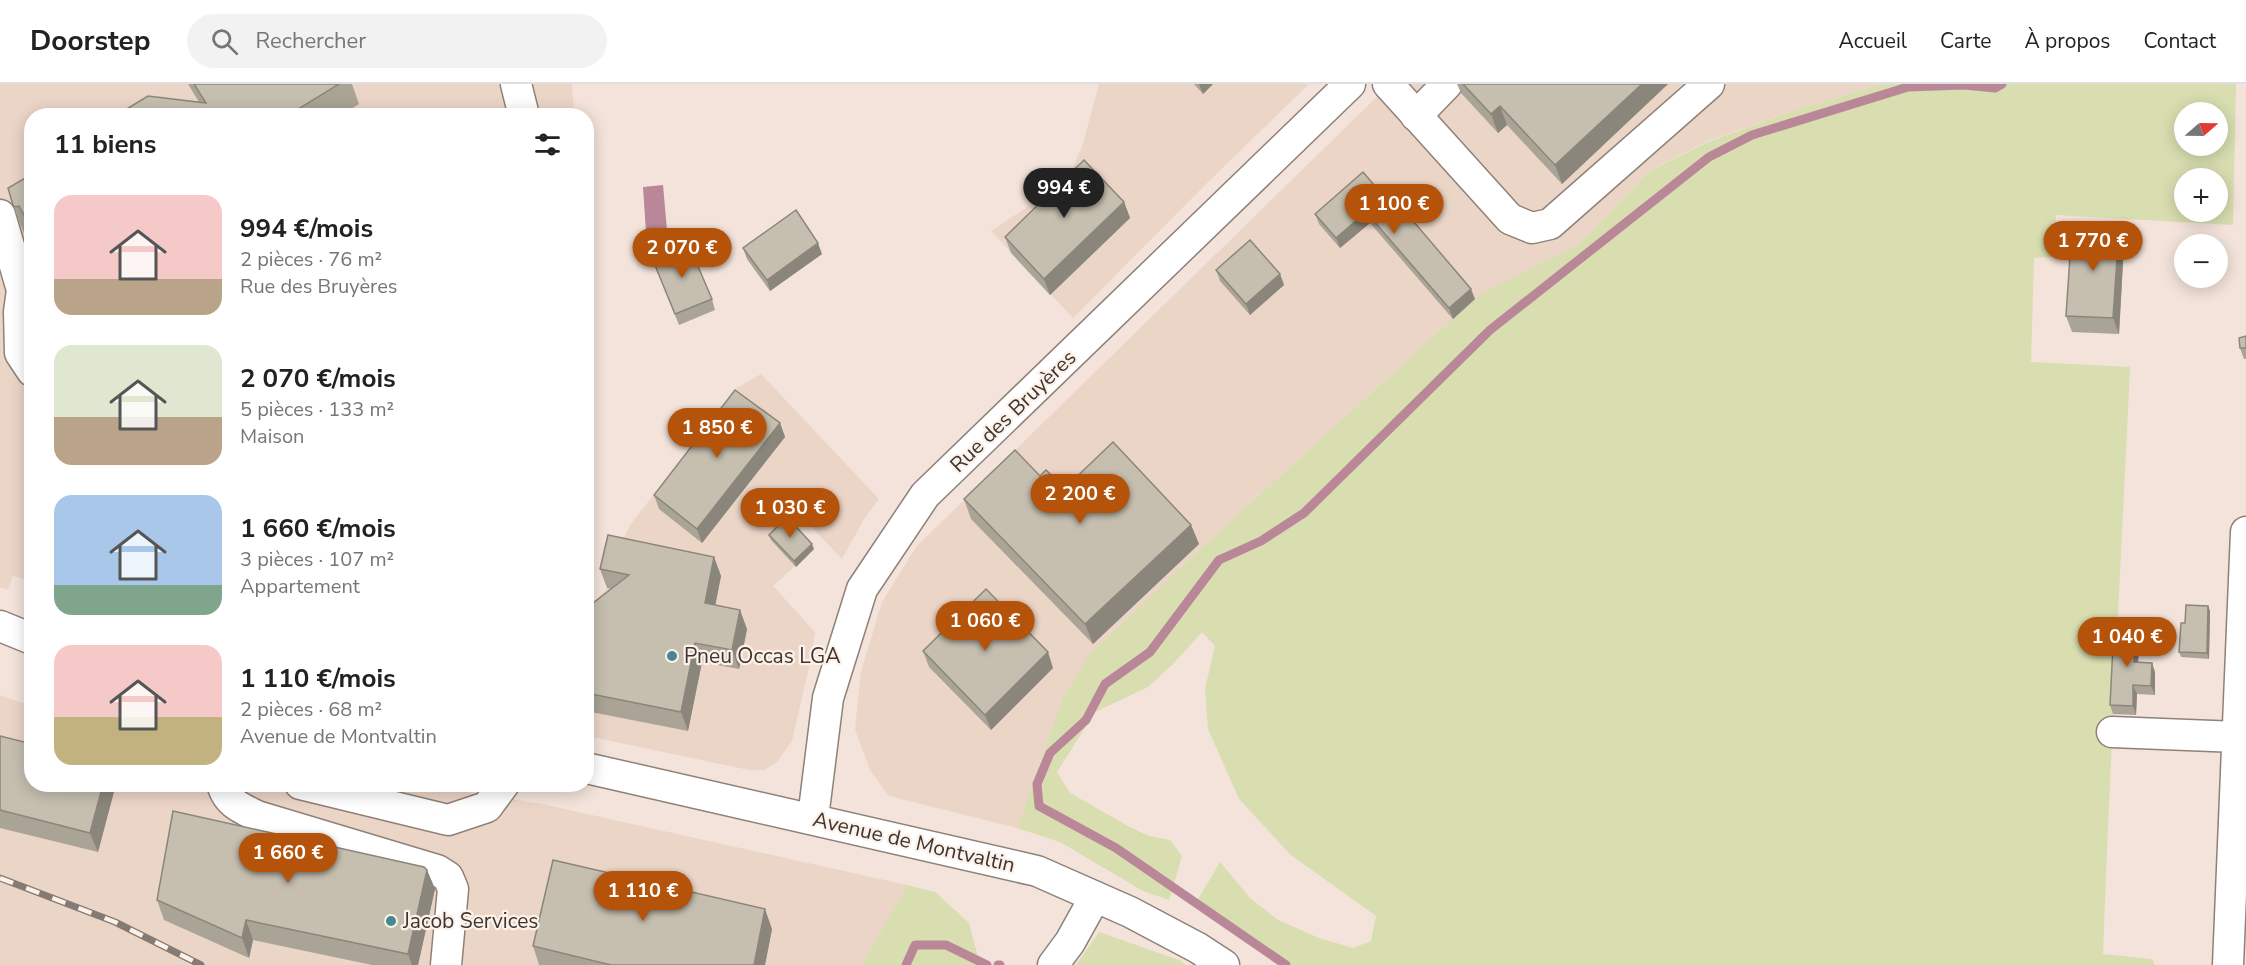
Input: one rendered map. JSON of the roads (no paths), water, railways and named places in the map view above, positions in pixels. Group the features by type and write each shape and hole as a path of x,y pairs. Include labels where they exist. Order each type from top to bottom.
{"street":[{"path":"516,84 522,108"},
{"name":"Rue des Bruyères","path":"813,818 828,698 862,589 925,495 1350,84"},
{"path":"1388,84 1510,219 1532,228 1550,224 1709,84"},
{"path":"1416,116 1447,84"},
{"path":"0,215 22,290 19,312 20,353 24,359"},
{"path":"2228,965 2239,900 2238,737 2246,532"},
{"path":"0,626 24,636"},
{"path":"2112,732 2238,737"},
{"name":"Avenue de Montvaltin","path":"594,770 1037,871 1130,912 1198,948 1224,965"},
{"path":"225,792 227,798 238,807 257,816 437,870 448,877 453,889 446,965"},
{"path":"333,792 448,820 487,807 498,792"},
{"path":"1053,965 1070,942 1095,897"}],"waterway":[{"path":"1286,965 1116,848 1039,806 1037,784 1050,753 1086,720 1105,684 1150,652 1219,560 1261,541 1304,513 1490,330 1709,157 1752,135 1908,87 1964,85 1995,88 2002,84"},
{"path":"906,965 915,945 946,945 987,965"}],"railway":[{"path":"0,878 115,922 201,965"}],"place":[{"name":"Pneu Occas LGA","path":"672,656"},
{"name":"Jacob Services","path":"391,921"}]}
